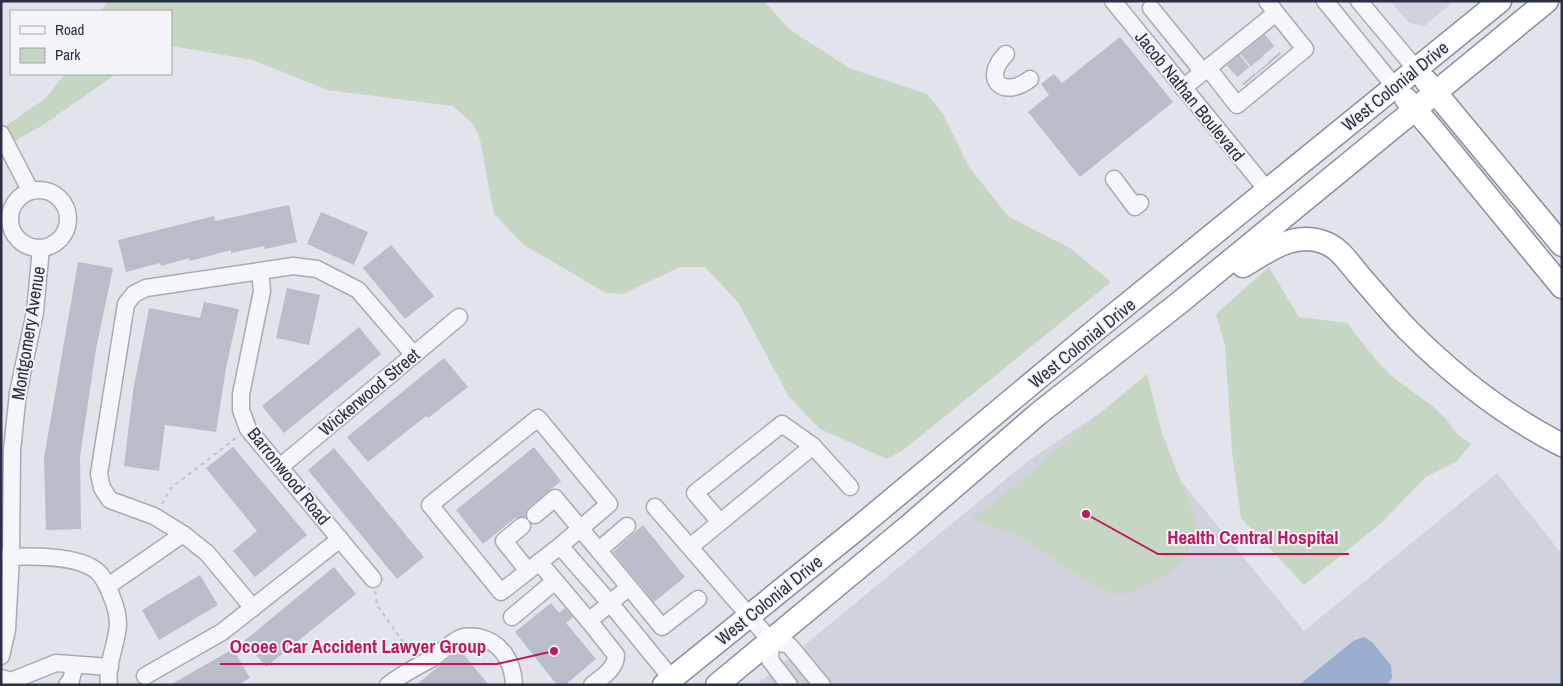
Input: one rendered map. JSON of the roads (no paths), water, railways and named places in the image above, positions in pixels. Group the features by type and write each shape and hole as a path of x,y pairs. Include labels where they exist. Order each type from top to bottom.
{"highway":[{"name":"West Colonial Drive","path":"668,682 1500,1"},
{"name":"West Colonial Drive","path":"717,685 910,525 1012,435 1179,303 1547,1"},
{"path":"1416,69 1562,246"},
{"path":"1395,87 1562,287"},
{"path":"1179,303 1282,243 1307,238 1323,241 1330,244 1341,254 1404,326 1444,365 1504,411 1562,445"}],"street":[{"path":"1325,1 1395,87"},
{"path":"1359,1 1416,69"},
{"path":"1132,24 1155,5 1205,70 1237,105 1253,84 1273,68 1305,49 1271,7 1250,40 1230,56 1205,70 1184,88"},
{"name":"Jacob Nathan Boulevard","path":"1114,9 1132,24 1184,88 1196,114 1267,190"},
{"path":"1006,54 997,62 994,68 996,81 1007,88 1014,89 1030,79"},
{"path":"1,134 30,190"},
{"path":"1114,179 1135,207 1140,203"},
{"path":"41,189 56,194 66,205 69,215 66,232 52,246 41,248 25,244 17,238 11,229 10,219 14,203 21,195 30,190 41,189"},
{"name":"Montgomery Avenue","path":"1,656 7,630 6,556 12,450 17,402 35,312 41,248"},
{"path":"252,608 207,553 183,534 154,516 110,500 102,488 99,474 126,304 134,294 146,288 293,266 317,269 358,290 372,304 414,356"},
{"name":"Barronwood Road","path":"260,271 262,291 241,394 241,410 248,429 373,579"},
{"name":"Wickerwood Street","path":"280,467 459,317"},
{"path":"538,418 609,504 581,529 501,592 430,505 538,418"},
{"path":"720,522 695,493 782,424 813,446 850,487"},
{"path":"690,547 813,446"},
{"path":"535,515 555,498 662,628 698,599"},
{"path":"655,507 771,641 790,645 822,685"},
{"path":"522,526 504,541 533,567 555,580 616,655 612,668 592,685"},
{"path":"599,550 627,526"},
{"path":"108,586 183,534"},
{"path":"145,676 222,632 340,539"},
{"path":"560,546 610,603 668,682"},
{"path":"6,556 58,558 84,564 97,572 108,586 115,603 118,625 110,668 109,685"},
{"path":"512,617 555,580"},
{"path":"589,621 628,587"},
{"path":"388,685 463,637 481,638 490,641 505,652 512,670 514,685"},
{"path":"771,641 770,660 789,685"},
{"path":"1,678 11,680 56,663 110,668"},
{"path":"67,685 71,680 76,664"}],"water":[{"path":"1364,637 1372,642 1391,665 1392,678 1387,685 1299,685 1353,641"}],"tunnel":[{"path":"1258,39 1275,59"},
{"path":"1247,49 1263,69"},
{"path":"1233,60 1250,80"}],"place":[{"name":"Health Central Hospital","path":"1086,514"},
{"name":"Ocoee Car Accident Lawyer Group","path":"554,651"}]}
